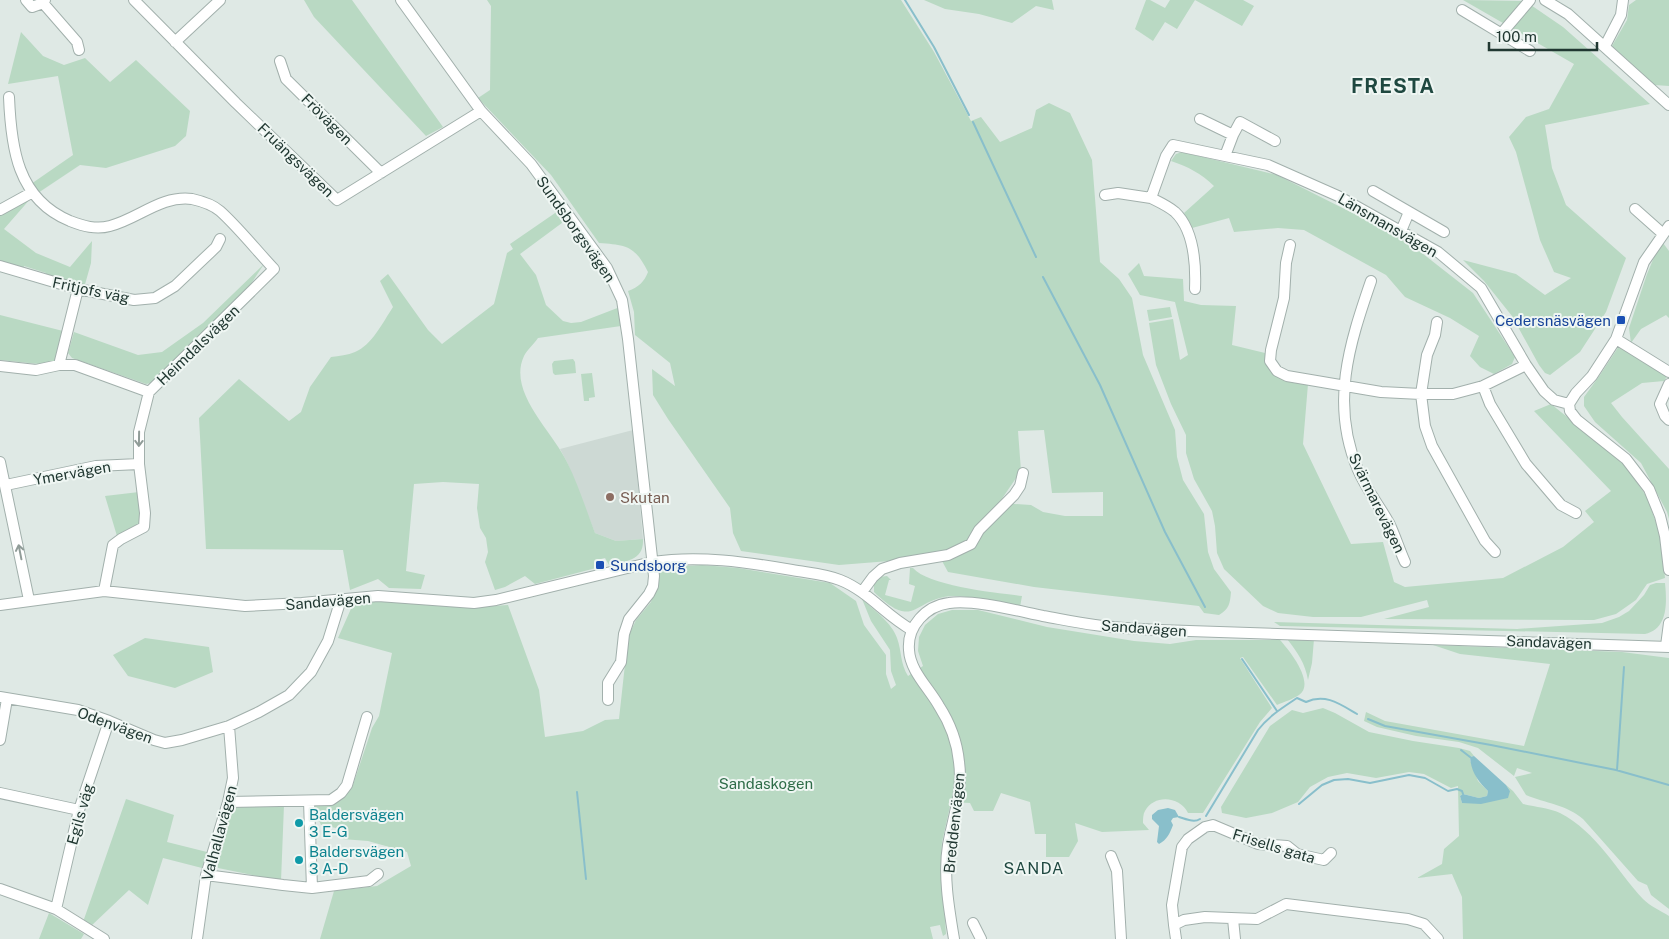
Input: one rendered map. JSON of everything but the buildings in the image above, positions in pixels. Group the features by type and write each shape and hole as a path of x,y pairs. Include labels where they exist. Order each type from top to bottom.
{"street":[{"path":"26,0 32,8 44,1 78,42 79,50"},
{"name":"Fruängsvägen","path":"134,0 338,200 481,111"},
{"path":"175,42 220,0"},
{"name":"Sundsborgsvägen","path":"401,0 481,111 531,164 607,268 622,300 628,338 652,562"},
{"path":"1501,34 1530,0"},
{"path":"1545,0 1568,14 1669,105"},
{"path":"1605,46 1621,15 1623,0"},
{"path":"1462,10 1530,51"},
{"name":"Frövägen","path":"280,61 286,79 380,173"},
{"path":"0,210 31,192 17,160 10,128 9,97"},
{"path":"1200,119 1233,135"},
{"path":"1225,156 1240,122 1275,141"},
{"name":"Länsmansvägen","path":"1151,198 1166,156 1173,144 1268,165 1338,196 1438,252 1481,288 1526,365 1544,391 1554,400 1569,404"},
{"path":"1373,191 1444,232"},
{"name":"Heimdalsvägen","path":"31,192 57,216 94,228 111,226 164,202 192,199 206,203 219,210 274,270 150,392 139,432 139,464 145,513 144,527 113,545 104,591"},
{"path":"1105,195 1118,192 1151,198 1174,212 1186,227 1196,269 1195,289"},
{"path":"1636,209 1666,230 1644,262 1616,338 1592,376 1576,393 1569,404 1570,412 1577,420 1626,459 1649,489 1660,516 1665,536 1669,570"},
{"path":"1401,231 1409,212"},
{"name":"Fritjofs väg","path":"0,266 78,289 134,300 155,298 174,286 216,247 220,239"},
{"path":"1290,245 1286,263 1284,298 1271,350 1270,361 1277,371 1288,376 1381,392 1453,394 1482,386 1526,365"},
{"name":"Svärmarevägen","path":"1371,281 1353,333 1344,385 1343,399 1346,434 1358,471 1389,524 1405,562"},
{"path":"59,365 78,289"},
{"path":"1437,322 1435,335 1427,355 1420,394 1425,426 1432,446 1484,541 1495,552"},
{"path":"1616,338 1669,372"},
{"path":"0,366 36,370 59,365 75,365 150,392"},
{"path":"1669,384 1660,404 1665,416 1669,420"},
{"path":"1482,386 1490,404 1526,464 1561,505 1576,513"},
{"path":"0,462 29,600"},
{"name":"Ymervägen","path":"6,485 96,466 139,464"},
{"path":"862,592 873,576 882,569 900,563 948,555 971,544 979,530 1014,494 1020,486 1024,474"},
{"name":"Sandavägen","path":"0,604 104,591 245,606 378,596 474,603 652,562 707,559 736,561 840,580 862,592 912,630 921,616 934,607 949,603 972,603 1094,625 1159,630 1668,646"},
{"path":"608,700 608,683 621,662 624,634 629,619 645,601 653,586 652,562"},
{"name":"Odenvägen","path":"4,698 78,710 165,743 182,740 229,726 289,695 311,672 328,641 341,599"},
{"path":"1668,646 1669,623"},
{"name":"Breddenvägen","path":"912,630 908,650 912,666 939,705 950,725 956,740 960,764 958,803 948,845 947,866 949,909 954,939"},
{"path":"0,740 4,698"},
{"path":"228,802 331,800 342,793 347,785 367,717"},
{"name":"Egils väg","path":"56,909 79,810 109,721"},
{"name":"Valhallavägen","path":"197,939 206,875 234,778 229,726"},
{"path":"0,793 79,810"},
{"path":"309,801 312,888"},
{"name":"Frisells gata","path":"1176,939 1172,905 1182,847 1188,839 1205,827 1212,825 1258,844 1287,846 1297,854 1324,860 1332,853"},
{"path":"1111,856 1117,871 1121,939"},
{"path":"206,875 312,888 369,881 378,874"},
{"path":"0,889 56,909 104,939"},
{"path":"1174,925 1184,920 1205,916 1257,920 1286,904 1408,919 1424,924 1438,939"},
{"path":"1233,919 1235,939"},
{"path":"973,923 981,939"}],"shaded area":[{"name":"Skutan","path":"633,430 643,539 616,541 595,533 560,449"}],"green space":[{"path":"304,0 352,0 443,127 426,136 314,17"},
{"path":"487,0 901,0 934,52 971,121 981,117 1000,142 1032,128 1036,110 1049,103 1070,113 1092,160 1100,262 1119,279 1132,298 1143,355 1175,430 1177,457 1183,480 1204,514 1208,552 1214,569 1231,592 1225,611 1219,615 1204,613 1199,606 1034,587 948,572 942,561 915,559 839,565 741,551 733,533 730,508 653,395 652,369 675,386 670,363 635,335 634,312 628,291 641,284 645,279 648,272 643,263 629,248 599,243 551,175 478,98 490,90 491,6","holes":["1044,430 1052,493 1103,492 1103,516 1065,516 1043,512 1031,505 999,503 1021,471 1018,431"]},
{"path":"924,0 1052,0 1054,10 1036,6 1012,23 979,14 945,9"},
{"path":"1146,0 1150,0 1165,8 1170,0 1195,0 1177,29 1165,22 1153,41 1135,29"},
{"path":"1195,0 1243,0 1254,6 1242,26"},
{"path":"1463,0 1525,1 1563,27 1650,104 1545,125 1552,168 1566,205 1626,258 1606,312 1580,352 1550,375 1545,373 1539,365 1512,316 1484,281 1463,260 1516,274 1545,295 1571,278 1554,272 1540,240 1516,152 1509,137 1526,117 1549,109 1574,64"},
{"path":"1636,0 1669,0 1669,86 1655,85 1612,46 1627,20 1629,5"},
{"path":"21,32 43,56 64,65 85,58 110,82 136,60 190,111 186,136 175,146 106,168 80,165 38,193 31,184 73,155 58,76 8,84"},
{"path":"1182,152 1277,175 1404,239 1473,293 1515,357 1512,364 1494,374 1480,367 1470,356 1479,336 1450,318 1405,297 1386,275 1304,230 1278,228 1234,232 1229,218 1192,228 1184,213 1214,186 1194,171 1171,161 1176,154"},
{"path":"31,198 4,229 36,253 70,267 92,241 91,263 84,288 45,279 46,273 24,266 22,272 0,264 0,213"},
{"path":"558,211 566,220 520,254 536,275 546,305 563,321 571,323 581,322 620,307 621,326 538,338 524,356 520,370 522,384 526,397 534,411 567,462 595,533 616,541 643,539 643,546 637,556 627,561 609,565 605,558 597,560 596,568 535,584 525,576 505,587 495,590 485,562 488,552 486,538 480,528 477,508 479,484 443,482 414,484 406,571 425,575 421,589 389,588 378,579 350,590 343,550 206,549 199,418 239,379 289,421 301,412 310,387 331,357 349,354 361,349 372,339 381,326 393,307 380,281 388,274 428,330 442,344 494,304 507,253 513,249 510,244"},
{"path":"1663,243 1669,251 1669,318 1666,315 1641,329 1631,343 1629,328 1647,274 1655,255"},
{"path":"1139,263 1144,276 1183,279 1184,301 1201,305 1236,306 1232,345 1265,353 1266,363 1308,384 1303,444 1351,544 1383,542 1394,582 1405,587 1503,578 1563,547 1594,522 1585,511 1611,491 1534,411 1551,404 1622,461 1647,497 1661,537 1665,578 1647,584 1636,600 1616,614 1594,620 1384,619 1429,607 1427,600 1361,617 1313,617 1278,613 1263,606 1224,569 1217,553 1212,511 1194,479 1186,453 1186,435 1171,404 1156,365 1149,323 1173,319 1180,360 1188,355 1175,302 1140,295 1128,274"},
{"path":"264,264 245,293 152,383 146,384 72,358 68,353 74,332 138,355 162,352 203,323"},
{"path":"1170,307 1172,317 1149,321 1147,310"},
{"path":"0,315 63,331 55,361 39,364 0,360"},
{"path":"1619,346 1668,375 1664,381 1642,383 1611,403 1669,469 1669,519 1641,463 1595,422 1584,406 1584,397"},
{"path":"573,359 576,373 555,375 553,373 552,364 554,361"},
{"path":"592,373 595,397 589,398 589,401 584,401 581,374"},
{"path":"139,492 141,525 117,536 105,496"},
{"name":"Sandaskogen","path":"702,565 738,568 830,583 856,601 864,625 886,655 886,674 891,689 896,685 891,671 890,650 871,621 862,599 895,632 908,676 923,666 918,651 919,637 925,625 938,614 952,610 978,610 1047,627 1134,641 1170,644 1196,640 1280,640 1303,675 1303,690 1299,695 1277,705 1243,657 1240,658 1272,708 1260,722 1203,813 1188,813 1179,803 1167,799 1154,802 1144,812 1143,823 1149,830 1102,832 1075,823 1078,841 1069,857 1046,857 1046,834 1035,834 1030,802 1001,793 993,811 974,811 970,803 951,802 942,842 941,860 946,934 943,936 940,925 930,927 933,939 320,939 334,891 377,886 411,866 407,852 368,841 342,839 336,828 321,825 312,805 331,802 352,788 372,728 379,716 392,653 338,638 354,602 379,601 474,607 508,605 539,690 545,737 583,731 605,720 619,719 628,637 636,620 651,602 659,573 668,567"},
{"path":"910,568 933,580 964,588 1022,596 1020,607 954,596 941,598 907,612 898,610 874,592 874,582 879,577 887,576 891,580 889,580 885,595 911,602 915,586 909,584"},
{"path":"1665,583 1666,607 1658,627 1645,634 1280,626 1274,622 1517,629 1602,623 1629,611 1644,595 1650,585"},
{"path":"145,638 209,647 213,672 175,688 128,676 113,655"},
{"path":"1287,639 1314,639 1308,680 1300,658"},
{"path":"1433,645 1622,652 1669,658 1669,909 1651,895 1647,885 1638,881 1577,814 1563,807 1526,795 1515,777 1532,773 1517,768 1514,776 1478,748 1459,742 1416,736 1377,727 1364,721 1366,712 1385,721 1524,746 1550,664 1460,654"},
{"path":"1323,708 1369,732 1470,751 1474,756 1470,757 1470,760 1478,781 1488,791 1487,796 1479,798 1463,794 1460,796 1462,803 1510,791 1506,785 1523,804 1556,811 1573,821 1585,830 1605,852 1643,899 1669,916 1669,939 1463,939 1462,897 1452,874 1417,878 1442,864 1444,849 1459,836 1458,786 1451,788 1424,774 1409,772 1376,778 1347,773 1328,777 1310,787 1298,802 1272,813 1246,818 1222,813 1221,807 1270,726 1292,710 1303,713"},
{"path":"126,799 174,815 167,842 207,852 202,868 163,858 148,905 129,890 90,927 83,922"},
{"path":"236,805 284,805 281,881 218,868 215,863 231,809"},
{"path":"49,913 84,934 81,939 39,939"}],"water":[{"path":"1474,756 1506,785 1510,791 1508,798 1481,804 1462,803 1460,796 1463,794 1479,798 1487,796 1488,791 1473,772 1470,757"},
{"path":"1168,808 1175,810 1179,817 1173,818 1171,821 1173,825 1169,833 1159,844 1157,842 1159,826 1152,819 1152,815 1158,810"}],"waterway":[{"path":"905,0 934,47 969,115"},
{"path":"973,122 1036,257"},
{"path":"1043,277 1100,385 1165,532 1205,607"},
{"path":"1242,659 1277,711"},
{"path":"1617,770 1624,667"},
{"path":"1206,816 1258,730 1271,716 1286,705 1297,698 1306,702 1326,699 1338,703 1357,714"},
{"path":"1368,719 1385,726 1616,770 1669,785"},
{"path":"1461,750 1470,757"},
{"path":"1299,804 1322,785 1334,780 1348,779 1370,783 1409,775 1425,778 1448,791 1457,789 1462,791 1463,794"},
{"path":"577,792 586,879"},
{"path":"1179,817 1193,821 1200,819"}],"place":[{"name":"Cedersnäsvägen","path":"1621,320"},
{"name":"Skutan","path":"610,497"},
{"name":"Sundsborg","path":"600,565"},
{"name":"Baldersvägen 3 E-G","path":"299,823"},
{"name":"Baldersvägen 3 A-D","path":"299,860"}],"district":[{"name":"FRESTA","path":"1393,86"},
{"name":"SANDA","path":"1034,868"}]}
